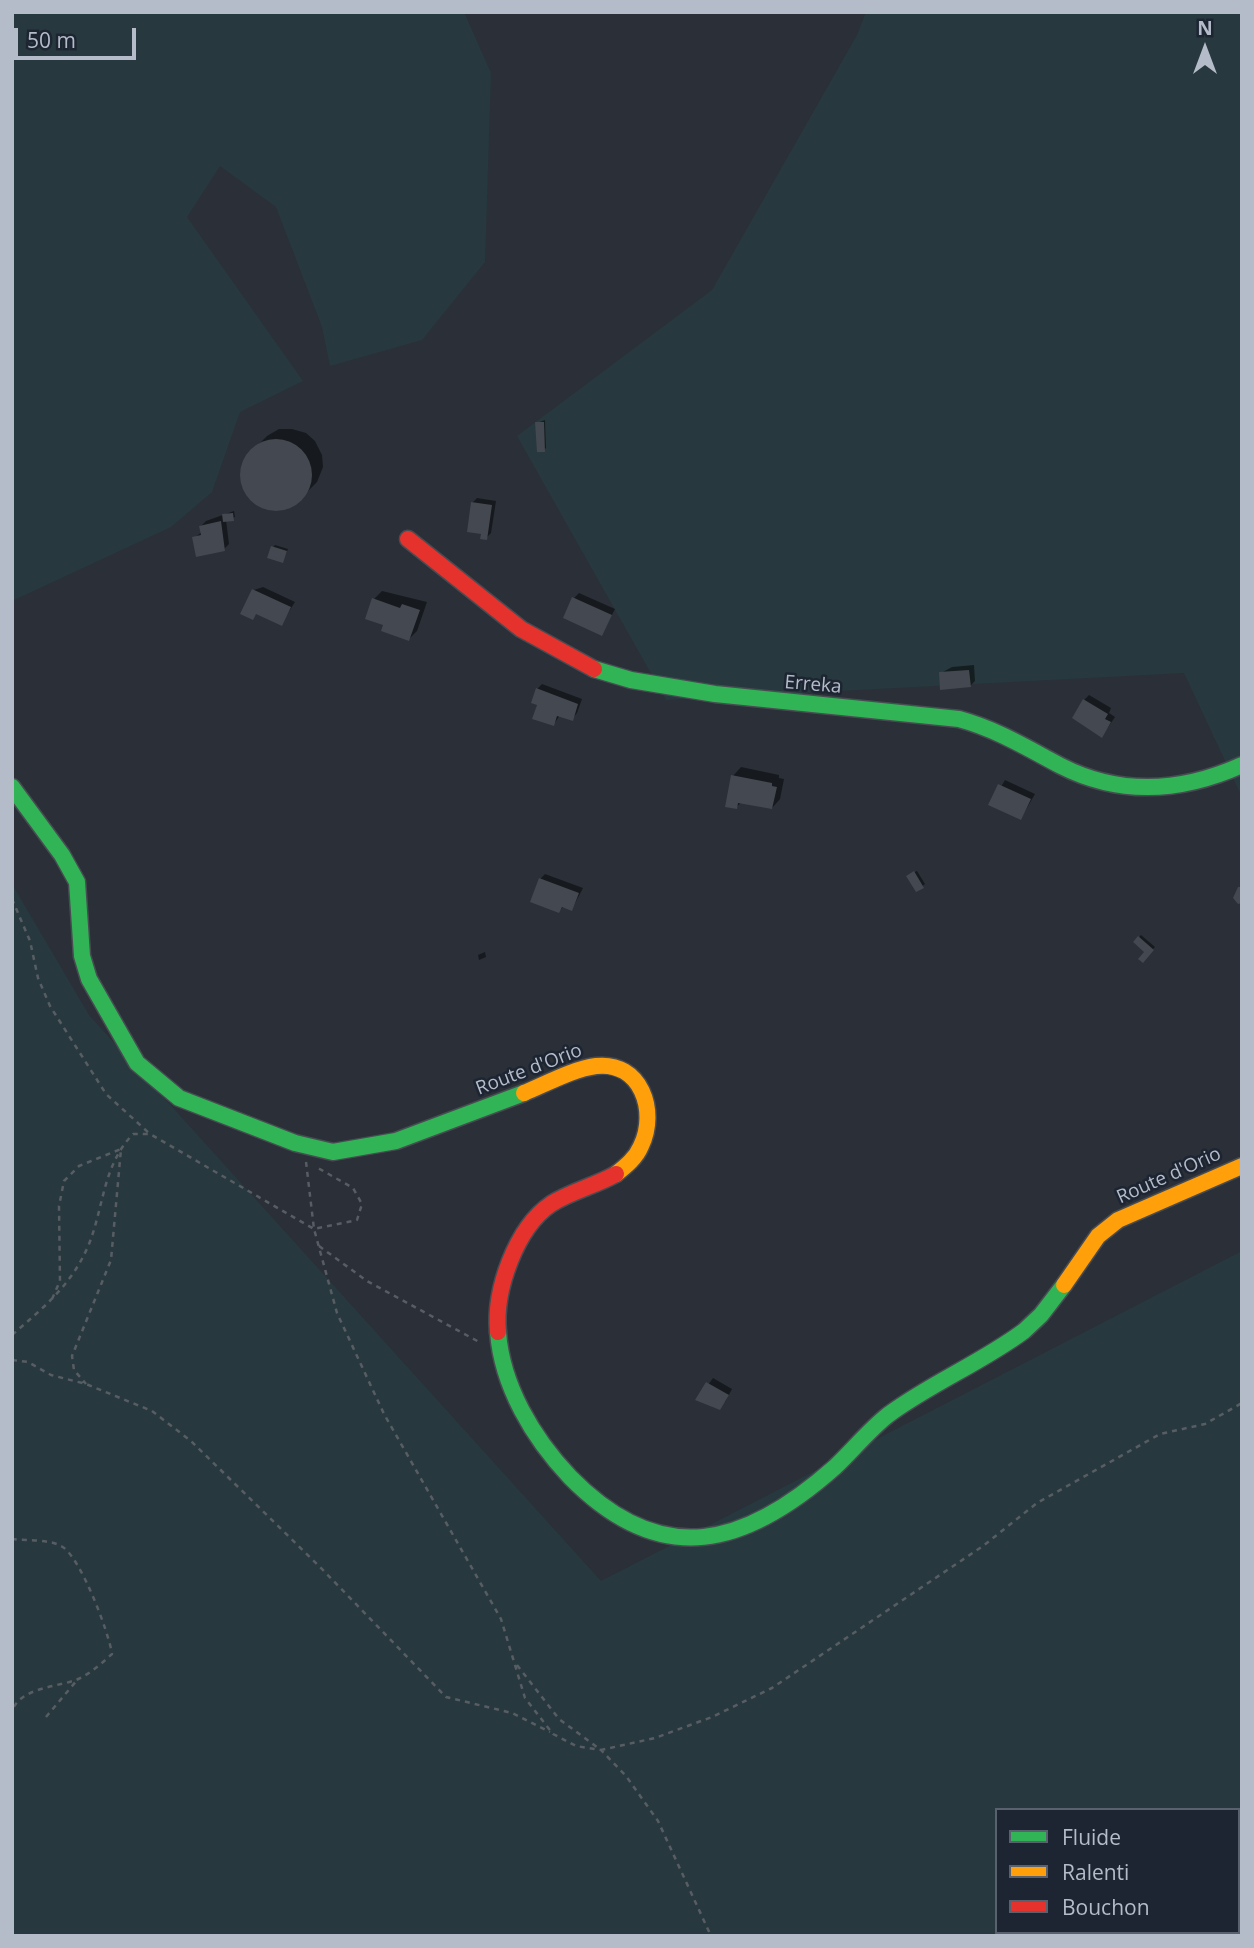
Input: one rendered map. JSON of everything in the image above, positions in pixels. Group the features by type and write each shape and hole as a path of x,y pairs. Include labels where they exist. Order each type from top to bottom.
{"street":[{"name":"Erreka","path":"408,539 446,572 560,655 594,670 636,682 785,704 921,713 974,723 1113,785 1152,787 1191,783 1223,775 1242,765"},
{"name":"Route d'Orio","path":"12,787 62,855 77,882 85,967 136,1063 179,1098 229,1120 332,1152 364,1149 461,1118 595,1066 613,1067 630,1074 642,1087 648,1121 640,1150 623,1169 599,1186 561,1199 540,1213 522,1238 500,1299 497,1325 499,1349 542,1446 589,1495 648,1530 686,1539 717,1536 757,1521 803,1494 887,1416 985,1357 1040,1317 1105,1229 1128,1216 1242,1166"}],"path":[{"path":"12,899 30,942 38,978 50,1006 106,1094 150,1134 314,1229 357,1220 362,1204 353,1188 311,1164 303,1145"},
{"path":"12,1335 51,1301 73,1277 89,1242 108,1171 133,1134 150,1134"},
{"path":"303,1145 314,1229 337,1313 348,1339 384,1414 502,1619 525,1699 553,1734"},
{"path":"51,1301 60,1281 59,1206 64,1181 79,1166 121,1149"},
{"path":"86,1384 74,1370 72,1356 111,1260 121,1149"},
{"path":"318,1246 397,1298 468,1338 499,1349"},
{"path":"12,1360 28,1362 51,1375 86,1384 152,1411 191,1441 321,1568 446,1697 512,1713 576,1746 601,1750 654,1738 700,1721 772,1688 984,1546 1037,1503 1160,1434 1205,1424 1242,1403"},
{"path":"12,1539 60,1545 71,1553 110,1641 112,1654 98,1667 78,1679 34,1691 14,1705 12,1711"},
{"path":"515,1662 559,1719 601,1750 626,1776 658,1821 711,1936"},
{"path":"46,1717 78,1679"}],"shaded area":[{"path":"12,12 464,12 491,73 485,262 422,340 330,366 322,327 276,207 220,166 187,217 303,381 240,412 212,492 171,527 12,601"},
{"path":"866,12 1242,12 1242,797 1184,673 666,700 517,436 712,290 857,35"},
{"path":"12,884 89,1015 601,1581 1242,1251 1242,1936 12,1936"}],"building":[{"path":"535,422 544,422 545,452 537,452"},
{"path":"269,439 283,439 302,449 312,468 312,482 302,501 283,511 269,511 250,501 240,482 240,468 250,449"},
{"path":"471,502 492,505 487,540 480,539 481,534 467,532"},
{"path":"233,513 234,521 223,522 222,514"},
{"path":"221,521 225,551 196,557 192,537 201,535 199,526"},
{"path":"271,546 287,551 283,563 267,558"},
{"path":"252,589 291,607 282,626 256,614 253,620 240,614"},
{"path":"572,597 612,615 602,636 563,618"},
{"path":"372,598 400,608 402,604 420,610 409,641 381,631 383,625 365,619"},
{"path":"969,670 971,687 940,690 939,672"},
{"path":"536,688 578,704 573,721 557,716 554,726 532,719 537,705 531,703"},
{"path":"1083,699 1108,714 1105,719 1111,722 1102,738 1072,718"},
{"path":"731,775 772,783 772,786 777,787 772,809 738,803 737,809 725,807"},
{"path":"998,784 1031,799 1021,820 988,805"},
{"path":"914,871 924,888 916,892 906,876"},
{"path":"539,878 579,893 572,911 562,907 559,913 530,902"},
{"path":"1238,887 1242,887 1242,903 1238,904 1233,898"},
{"path":"1138,936 1154,950 1143,963 1138,959 1144,952 1133,942"},
{"path":"706,1382 729,1395 720,1410 695,1400"}],"traffic: fast":[{"path":"594,669 631,680 715,694 959,719 999,734 1083,776 1128,786 1151,787 1197,781 1242,765"},
{"path":"12,787 62,855 77,882 82,956 89,979 137,1063 179,1098 295,1143 333,1152 396,1141 524,1093"},
{"path":"498,1332 506,1372 522,1410 556,1462 570,1477 604,1507 638,1526 671,1536 704,1537 736,1530 769,1515 802,1494 835,1467 888,1415 1024,1331 1041,1315 1064,1285"}],"traffic: slow":[{"path":"524,1093 569,1073 596,1066 624,1071 642,1091 646,1104 646,1132 636,1154 616,1174"},
{"path":"1064,1285 1098,1236 1118,1220 1242,1166"}],"traffic: jam":[{"path":"408,539 521,629 594,669"},
{"path":"498,1332 504,1279 527,1228 551,1204 616,1174"}]}
